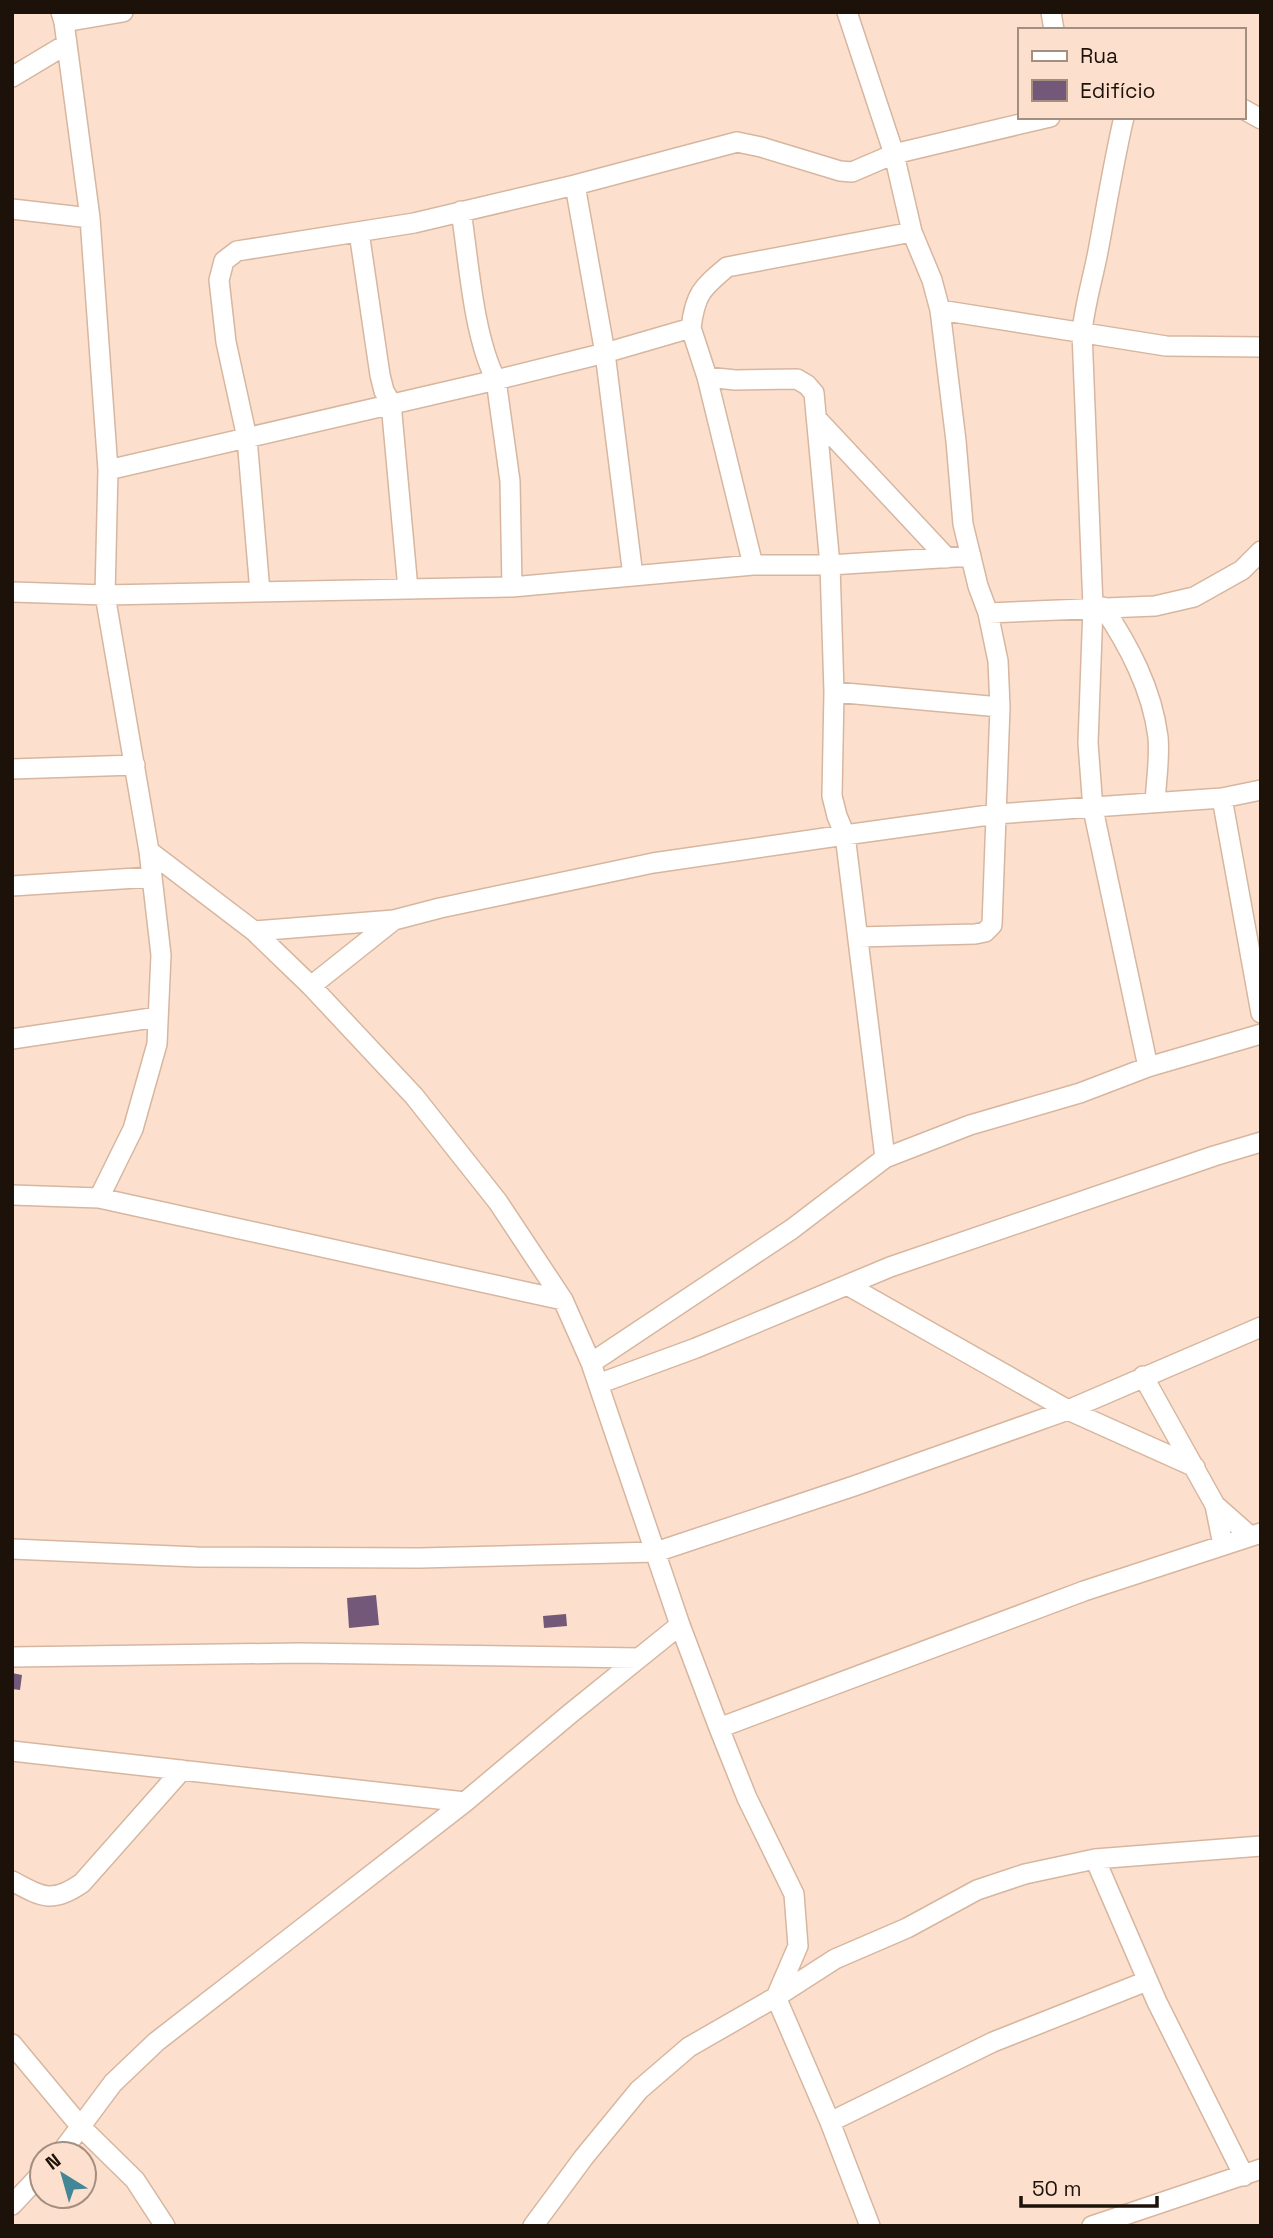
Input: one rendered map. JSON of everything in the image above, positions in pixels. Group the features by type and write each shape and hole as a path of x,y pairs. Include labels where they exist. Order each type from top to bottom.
{"street":[{"path":"99,1198 133,1129 157,1044 161,955 149,851 106,595 108,470 90,219 63,17 123,12"},
{"path":"847,12 894,154 912,232 932,280 940,310 963,524 978,586 988,613 998,661 1000,708 992,925 985,932 975,934 858,937"},
{"path":"12,77 67,44"},
{"path":"1245,110 1261,119"},
{"path":"260,592 247,438 226,342 219,280 224,261 237,251 359,232 461,212 737,142 852,172 894,154 1042,119"},
{"path":"1124,119 1085,302 1082,332 1098,607 1088,743 1093,808 1148,1067"},
{"path":"575,185 604,353 633,576"},
{"path":"12,209 90,219"},
{"path":"461,212 477,314 489,367 496,380 510,481 512,587"},
{"path":"359,232 380,375 384,391 391,403 408,589"},
{"path":"753,565 707,377 691,328 694,304 706,285 727,267 912,232"},
{"path":"940,310 1166,346 1261,347"},
{"path":"108,470 496,380 691,328"},
{"path":"707,377 735,380 797,379 814,393 830,565 834,692 832,796 845,835 885,1158"},
{"path":"818,420 947,558"},
{"path":"988,613 1155,606 1194,597 1242,570 1261,551"},
{"path":"12,592 106,595 512,587 753,565 830,565 971,556"},
{"path":"1098,607 1136,661 1150,706 1158,738 1155,803"},
{"path":"834,692 1000,708"},
{"path":"12,769 135,765"},
{"path":"254,931 394,920 653,863 845,835 996,814 1222,797 1261,790"},
{"path":"1222,797 1261,1013"},
{"path":"149,851 254,931 311,986 414,1096 498,1202 563,1300 591,1363 680,1625 719,1728 747,1798 794,1894 798,1946 776,1997 830,2122 870,2226"},
{"path":"12,886 152,877"},
{"path":"311,986 394,920"},
{"path":"12,1039 158,1017"},
{"path":"591,1363 780,1236 885,1158 970,1125 1080,1093 1148,1067 1261,1034"},
{"path":"598,1384 696,1348 902,1263 1201,1160 1261,1142"},
{"path":"12,1195 99,1198 563,1300"},
{"path":"847,1285 1068,1410 1195,1467"},
{"path":"12,1549 197,1557 420,1558 656,1552 854,1486 1068,1410 1261,1326"},
{"path":"1143,1376 1215,1505 1223,1545"},
{"path":"1215,1505 1256,1535"},
{"path":"719,1728 1084,1591 1256,1535"},
{"path":"71,2140 113,2083 156,2042 465,1802 680,1625"},
{"path":"12,1657 299,1653 639,1658"},
{"path":"12,1751 465,1802"},
{"path":"12,1881 38,1894 54,1898 69,1892 82,1883 182,1770"},
{"path":"533,2226 584,2157 639,2090 689,2047 835,1959 907,1928 977,1890 1025,1874 1095,1859 1261,1846"},
{"path":"1091,2226 1252,2172 1147,1981 1095,1859"},
{"path":"830,2122 993,2042 1147,1981"},
{"path":"12,2044 81,2127 135,2180 165,2226"},
{"path":"12,2205 28,2188"}],"building":[{"path":"376,1595 379,1625 349,1628 347,1598"},
{"path":"566,1614 567,1626 544,1628 543,1616"},
{"path":"12,1673 22,1675 20,1690 12,1689"}]}
